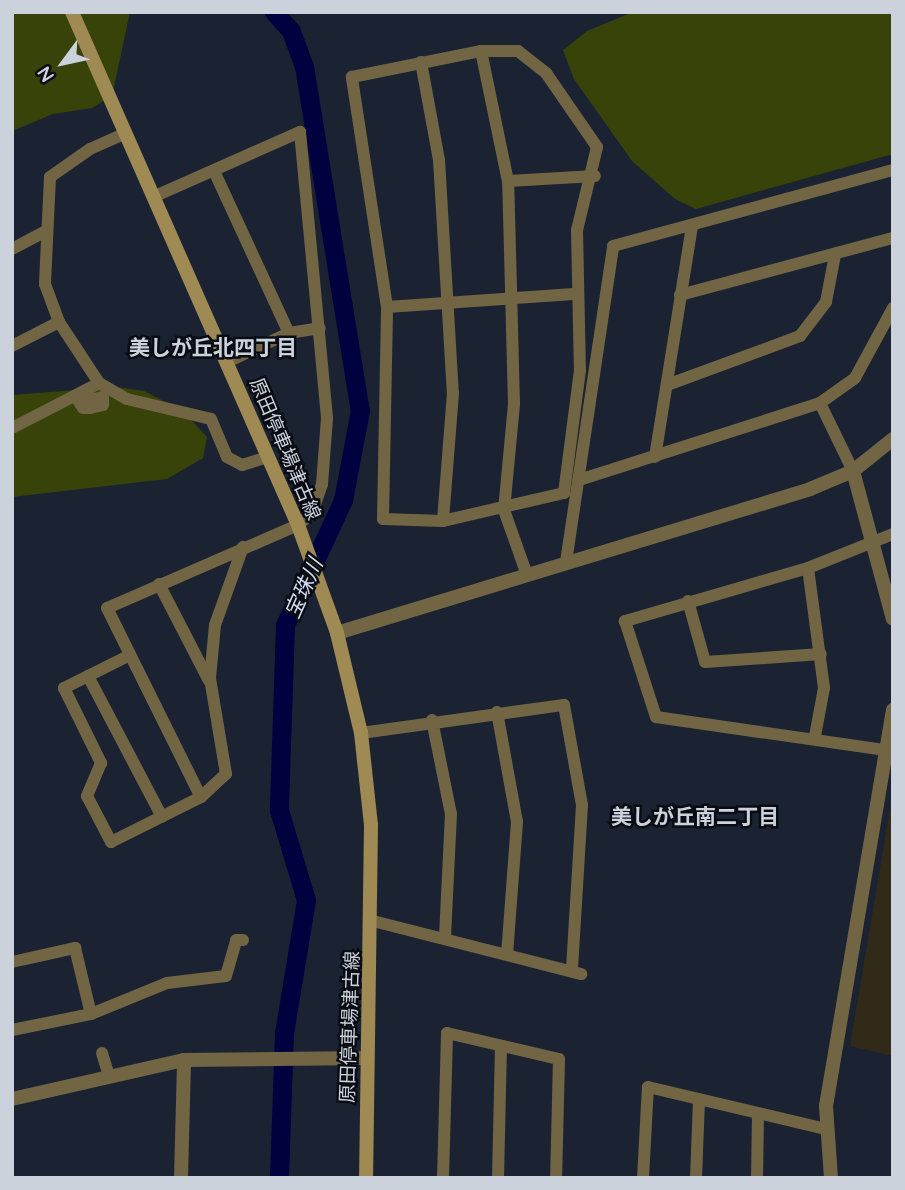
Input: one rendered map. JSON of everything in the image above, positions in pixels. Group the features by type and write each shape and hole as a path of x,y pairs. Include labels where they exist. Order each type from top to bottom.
{"main road":[{"name":"原田停車場津古線","path":"72,12 269,457 337,633 361,733 373,921 366,1178"}],"street":[{"path":"481,51 508,181 514,404 504,510 527,575"},
{"path":"481,51 518,51 546,73 597,146 595,176 577,230 574,294 580,370 564,493 504,510 443,521 383,519 387,307 352,77 421,62 481,51"},
{"path":"421,62 439,160 453,393 443,521"},
{"path":"153,197 300,132 327,418 322,484 312,513 299,530 243,547 107,608 201,797"},
{"path":"126,134 90,149 50,177 44,232 45,284 59,322 99,383 127,399 211,419 227,457 242,465 269,457"},
{"path":"214,171 289,332"},
{"path":"566,562 613,246 892,171"},
{"path":"508,181 595,176"},
{"path":"655,457 692,225"},
{"path":"12,249 44,232"},
{"path":"680,295 835,256 893,238"},
{"path":"667,385 800,336 826,302 835,256"},
{"path":"387,307 574,294"},
{"path":"579,480 820,403 855,377 880,342 893,308"},
{"path":"12,346 59,322"},
{"path":"226,362 289,332 320,328"},
{"path":"12,428 99,383"},
{"path":"75,396 83,408 90,408"},
{"path":"820,403 853,471 876,545 893,620"},
{"path":"337,633 853,471 893,439"},
{"path":"890,751 815,736 656,717 625,621 808,568 876,545 893,534"},
{"path":"130,655 64,688 101,763 86,796 111,842 201,797 226,774 211,685 215,625 243,547"},
{"path":"808,568 824,688 815,736"},
{"path":"159,584 211,685"},
{"path":"688,601 705,662 821,654"},
{"path":"88,676 162,817"},
{"path":"361,733 432,720 564,705 582,805 576,972 373,921"},
{"path":"831,1178 825,1129 890,751 893,710"},
{"path":"498,712 517,822 507,954"},
{"path":"432,720 450,814 445,937"},
{"path":"12,1030 91,1014 167,984 226,976 236,940 243,940"},
{"path":"12,962 75,948 91,1014"},
{"path":"443,1178 447,1033 501,1048 559,1059 556,1178"},
{"path":"498,1178 501,1048"},
{"path":"102,1053 109,1076"},
{"path":"12,1099 184,1059 266,1056 368,1058"},
{"path":"181,1178 184,1059"},
{"path":"643,1178 648,1087 825,1129"},
{"path":"696,1178 699,1100"},
{"path":"757,1178 758,1115"}],"shaded area":[{"path":"893,791 893,1056 850,1046"}],"green space":[{"path":"12,12 130,12 112,96 92,108 53,114 12,131"},
{"path":"633,12 893,12 893,154 696,209 675,199 632,161 574,79 563,50 587,31"},
{"path":"116,387 144,391 183,411 207,437 203,458 167,479 12,497 12,395"}],"waterway":[{"name":"宝珠川","path":"274,12 291,31 304,66 360,410 343,500 285,625 279,810 306,900 284,1033 279,1178"}],"district":[{"name":"美しが丘北四丁目","path":"213,347"},
{"name":"美しが丘南二丁目","path":"695,816"}]}
